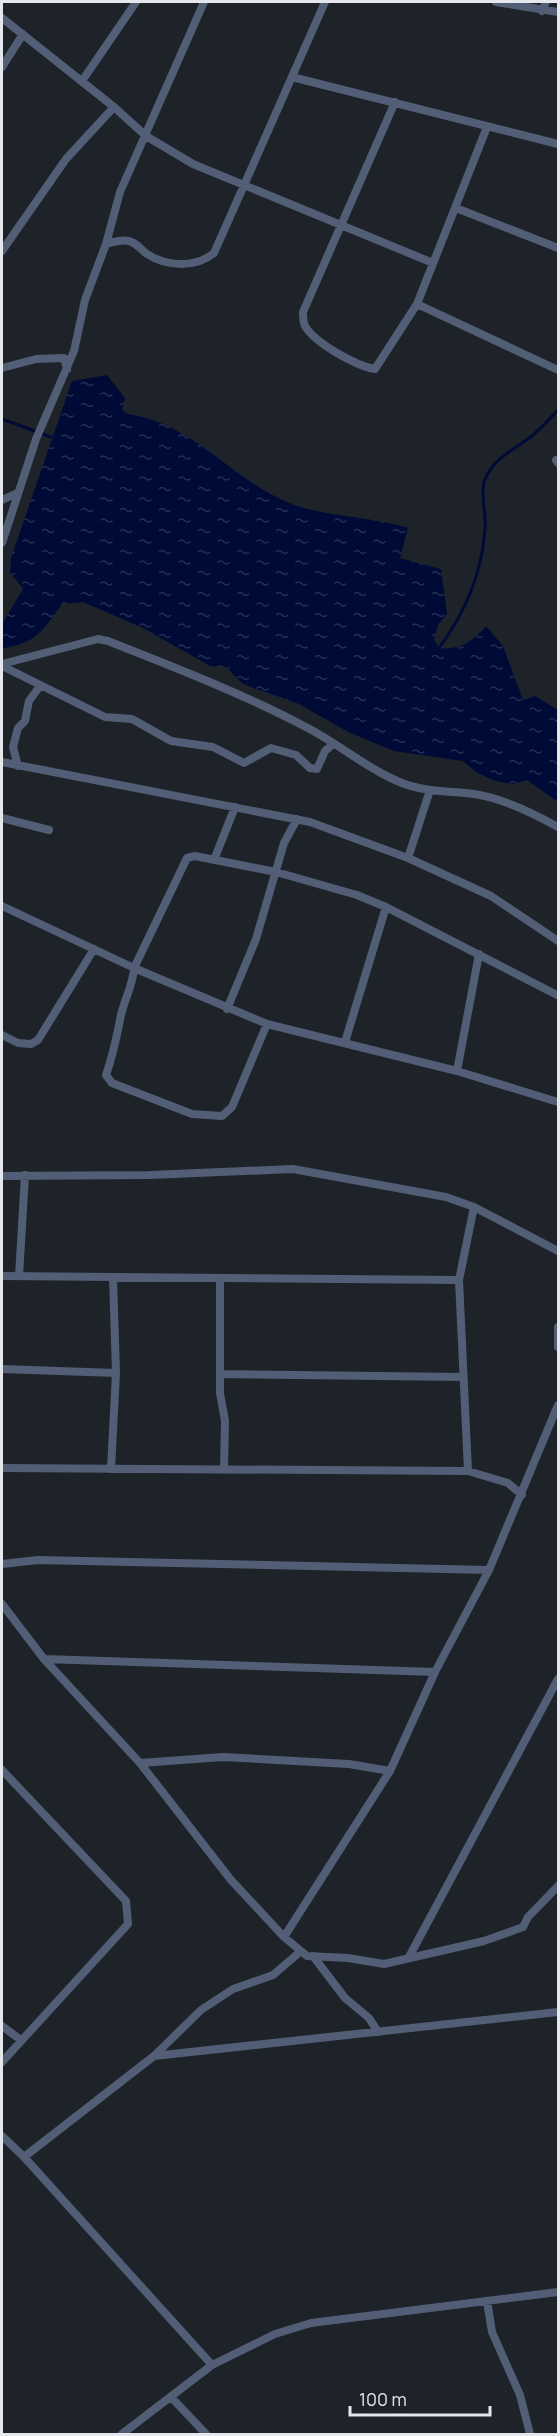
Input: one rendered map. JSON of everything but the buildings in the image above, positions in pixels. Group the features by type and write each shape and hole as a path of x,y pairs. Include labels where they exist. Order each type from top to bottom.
{"street":[{"path":"82,81 136,2"},
{"path":"2,543 36,439 67,369 85,300 106,244 120,192 204,2"},
{"path":"106,244 125,240 133,242 148,255 164,261 188,264 207,259 213,253 325,2"},
{"path":"496,2 558,12"},
{"path":"543,11 546,2"},
{"path":"2,18 114,106 146,136 193,164 433,263"},
{"path":"2,68 23,34"},
{"path":"292,77 558,144"},
{"path":"395,102 303,312 304,324 309,331 342,355 375,369 417,304 488,127"},
{"path":"2,251 66,159 114,106"},
{"path":"456,208 558,248"},
{"path":"417,304 558,370"},
{"path":"2,368 53,357 64,358 67,369"},
{"path":"2,500 17,493"},
{"path":"2,665 98,639 108,641 172,666 306,727 333,745 344,749 402,783 430,790 491,798 558,827"},
{"path":"2,665 105,717 132,719 171,741 213,747 244,763 271,748 297,755 310,768 316,769 325,751 333,745"},
{"path":"18,766 13,747 18,728 25,721 29,702 40,686"},
{"path":"2,762 297,819 408,858 491,896 558,941"},
{"path":"408,858 430,790"},
{"path":"213,860 235,807"},
{"path":"2,818 49,830"},
{"path":"227,1009 256,939 284,843 297,819"},
{"path":"267,1024 232,1107 222,1116 192,1114 112,1083 106,1075 117,1046 121,1014 134,979 134,968 187,858 195,856 276,872 357,895 386,907 557,995"},
{"path":"2,906 134,968 267,1024 457,1071 558,1102"},
{"path":"345,1042 386,907"},
{"path":"2,1035 18,1043 32,1044 38,1040 94,949"},
{"path":"457,1071 479,954"},
{"path":"2,1176 150,1175 293,1169 446,1197 474,1206 558,1251"},
{"path":"19,1276 25,1176"},
{"path":"468,1471 459,1280 474,1206"},
{"path":"2,1276 459,1280"},
{"path":"111,1468 116,1373 113,1278"},
{"path":"220,1278 220,1393 225,1421 224,1469"},
{"path":"558,1327 558,1347"},
{"path":"2,1370 116,1373"},
{"path":"221,1374 463,1377"},
{"path":"284,1936 390,1771 435,1672 489,1570 558,1405"},
{"path":"2,1468 468,1471 508,1483 522,1495"},
{"path":"2,1564 38,1560 489,1570"},
{"path":"2,1604 44,1659 140,1762 231,1880 284,1936 307,1956 384,1964 484,1941 523,1927 528,1917 558,1886"},
{"path":"44,1659 435,1672"},
{"path":"409,1958 558,1679"},
{"path":"140,1762 223,1757 350,1764 390,1771"},
{"path":"2,1770 126,1901 128,1924 2,2062"},
{"path":"24,2157 154,2056 201,2010 233,1989 273,1975 301,1951"},
{"path":"314,1956 345,1998 369,2018 378,2032"},
{"path":"154,2056 558,2012"},
{"path":"2,2026 21,2040"},
{"path":"2,2136 24,2157 212,2365"},
{"path":"122,2434 212,2365 275,2334 311,2323 558,2292"},
{"path":"487,2301 492,2332 520,2395 530,2434"},
{"path":"171,2397 206,2434"}],"water":[{"path":"107,375 125,398 122,410 173,429 246,479 287,502 315,511 408,528 400,558 441,569 447,614 438,625 434,639 439,648 453,648 465,644 486,626 503,646 523,700 535,696 558,710 558,802 527,780 513,784 495,781 476,772 463,761 394,751 348,732 299,704 243,684 226,667 210,666 143,628 83,602 62,604 38,634 23,643 3,648 2,624 23,589 10,572 11,558 72,381"}],"waterway":[{"path":"439,648 457,621 476,577 485,529 484,481 501,458 532,436 558,410"},
{"path":"2,419 51,437"}]}
